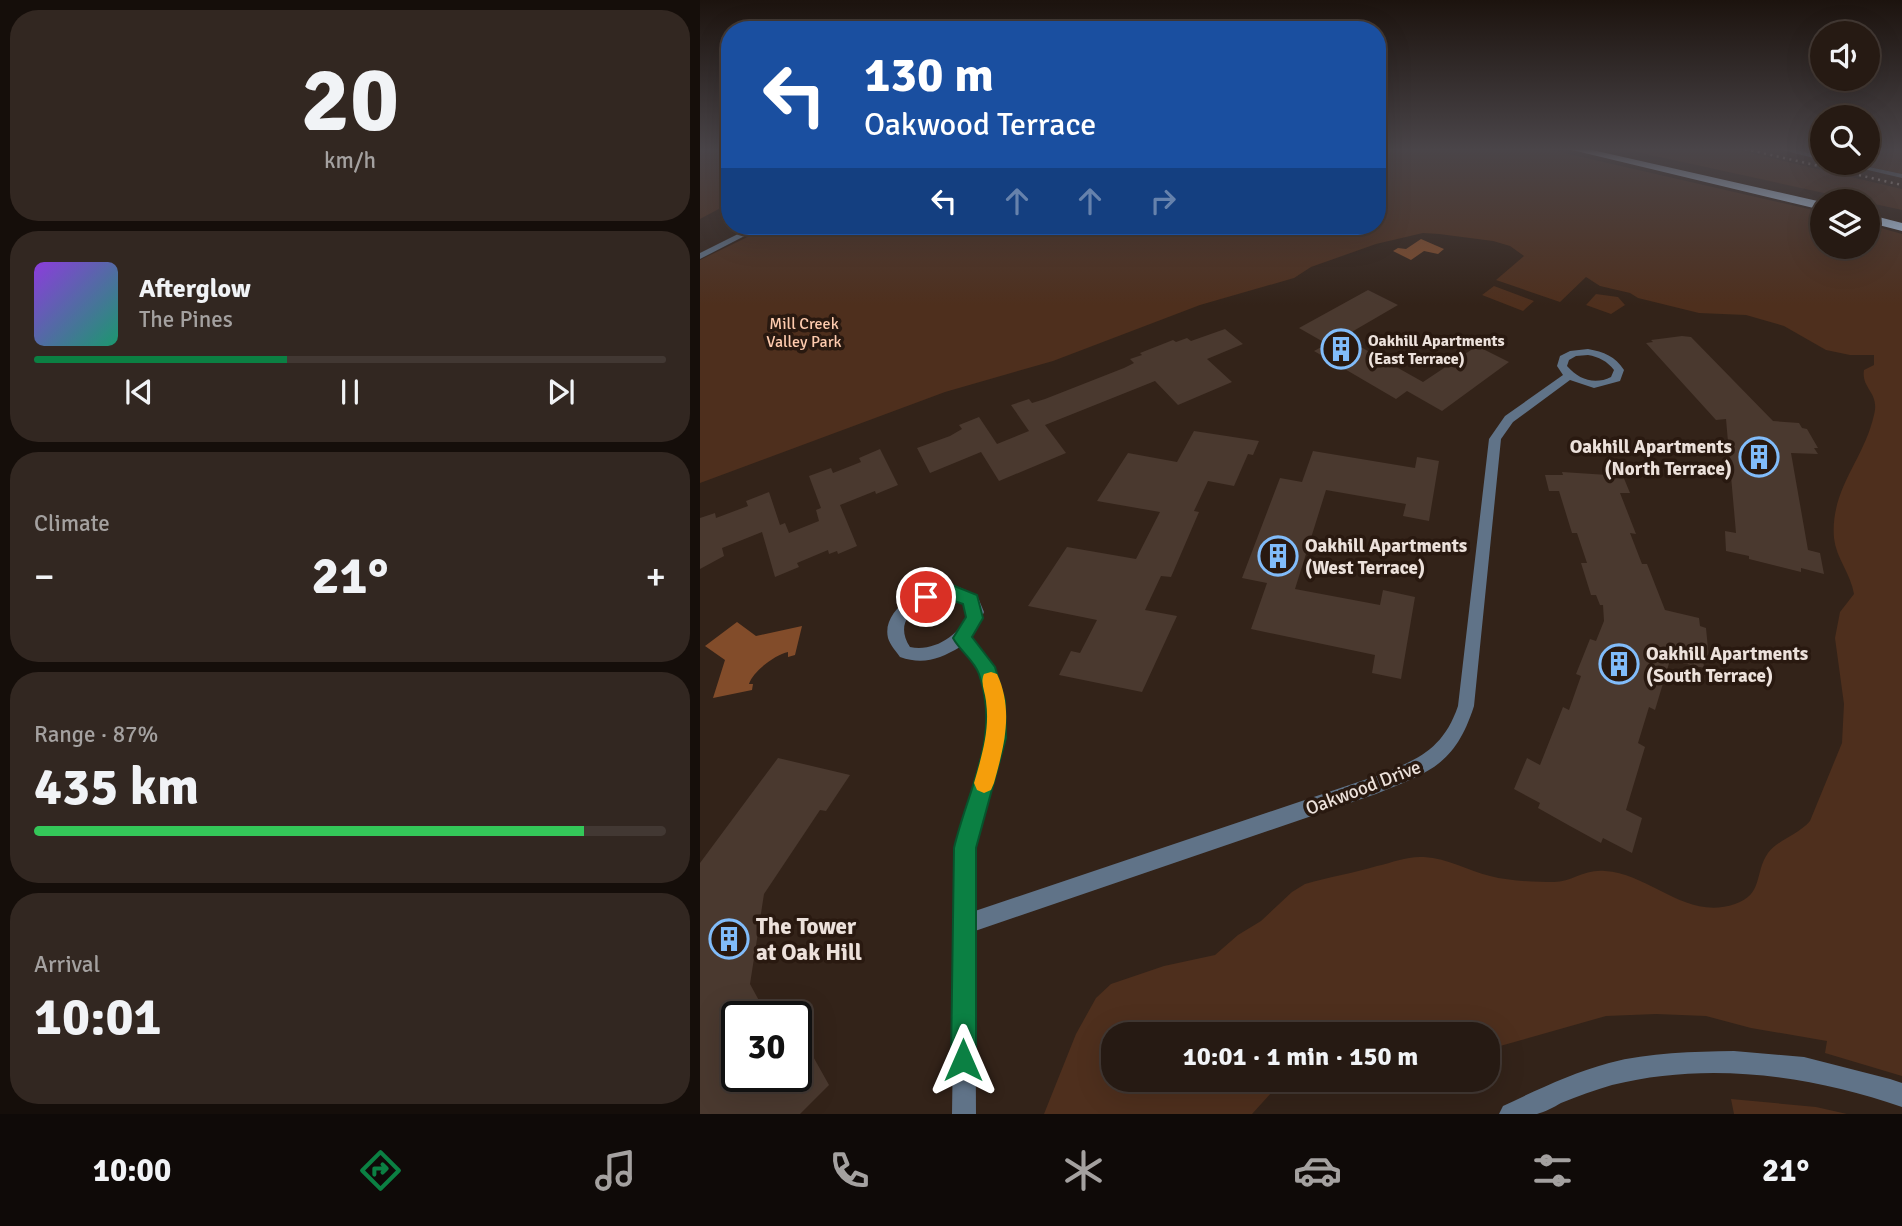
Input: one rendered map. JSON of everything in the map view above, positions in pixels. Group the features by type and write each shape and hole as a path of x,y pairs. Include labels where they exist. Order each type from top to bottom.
{"highway":[{"path":"1880,215 1902,220"},
{"path":"1880,221 1902,227"}],"street":[{"path":"700,256 742,235"},
{"path":"1580,352 1603,356 1619,370 1616,379 1603,384 1585,383 1569,376 1562,362 1568,355 1580,352"},
{"name":"Oakwood Drive","path":"963,925 1376,785 1417,769 1440,754 1452,743 1466,706 1495,439 1509,419 1569,376"},
{"path":"952,592 971,600 975,611 973,625 962,638 933,653 913,653 899,645 896,630 903,614 917,601 934,593 952,592"},
{"path":"962,638 986,667 992,683 997,722 993,755 973,814 965,848 964,1114"},
{"path":"1511,1114 1561,1091 1612,1074 1668,1066 1733,1063 1801,1067 1902,1095"}],"green space":[{"path":"700,201 721,201 721,208 700,219"},
{"name":"Mill Creek Valley Park","path":"1386,201 1774,201 1810,209 1810,259 1880,259 1880,228 1902,234 1902,1076 1825,1053 1827,1041 1751,1028 1706,1016 1606,1016 1500,1046 1500,1022 1101,1022 1101,1092 1272,1092 1252,1114 1044,1114 1076,1034 1096,998 1111,984 1164,966 1215,955 1305,884 1412,857 1424,857 1490,876 1522,881 1560,881 1605,871 1638,880 1684,902 1717,908 1735,904 1750,895 1768,853 1810,821 1842,743 1844,704 1835,638 1840,612 1854,594 1835,545 1834,520 1842,489 1863,446 1874,415 1875,401 1865,382 1864,370 1874,365 1874,355 1850,355 1826,350 1784,326 1746,315 1699,313 1638,298 1630,293 1600,286 1586,277 1560,302 1496,280 1524,256 1510,246 1493,241 1423,233 1376,244 1311,267 1294,278 1200,305 1053,361 945,392 700,483 700,260 751,235 1386,235"},
{"path":"1880,201 1902,201 1902,210 1880,205"},
{"path":"1494,286 1534,301 1523,311 1482,295"},
{"path":"1596,294 1618,297 1625,305 1611,314 1586,305"},
{"path":"1731,1099 1816,1107 1847,1114 1734,1114"}],"shaded area":[{"path":"1421,239 1444,249 1438,254 1424,251 1411,260 1393,251 1398,248 1406,249"},
{"path":"737,622 756,636 802,626 795,655 788,657 788,652 765,664 751,679 749,684 753,684 752,690 713,698 725,660 705,646"}],"building":[{"name":"Oakhill Apartments (East Terrace)","path":"1368,290 1398,305 1343,337 1423,382 1477,346 1509,362 1442,411 1407,391 1396,399 1314,351 1327,344 1299,328"},
{"path":"1225,329 1243,344 1207,359 1232,382 1178,405 1155,381 1045,425 1066,453 999,481 981,452 930,473 917,448 950,436 962,429 959,425 979,417 997,444 1029,431 1011,405 1029,399 1032,403 1045,399 1124,368 1134,363 1130,359 1142,355 1140,353 1173,340 1176,342 1187,338 1191,341"},
{"name":"Oakhill Apartments (North Terrace)","path":"1682,336 1691,337 1773,421 1799,423 1802,428 1807,429 1818,448 1814,448 1818,454 1791,453 1808,550 1820,553 1824,574 1801,568 1801,572 1726,551 1725,531 1736,533 1726,419 1716,420 1646,343"},
{"path":"1194,431 1259,441 1253,455 1248,454 1234,486 1208,481 1194,511 1199,512 1171,577 1161,576 1145,610 1177,616 1142,692 1059,675 1071,651 1080,653 1097,620 1028,606 1067,547 1136,559 1160,512 1097,501 1128,453 1177,462"},
{"path":"880,449 898,485 840,505 857,546 838,554 837,551 829,554 828,550 797,563 799,567 775,577 762,532 722,548 724,556 700,569 700,518 715,513 716,518 748,506 746,501 769,492 780,525 785,523 789,533 819,521 816,510 821,508 809,476 831,468 833,473 861,462 859,458"},
{"name":"Oakhill Apartments (West Terrace)","path":"1313,451 1415,468 1417,457 1439,461 1429,521 1403,516 1406,504 1326,490 1295,589 1380,605 1383,590 1415,597 1401,679 1372,673 1375,655 1251,629 1267,583 1242,578 1280,478 1302,482"},
{"name":"Oakhill Apartments (South Terrace)","path":"1562,472 1623,476 1630,493 1620,493 1636,534 1630,533 1642,564 1647,564 1665,610 1699,618 1700,626 1706,628 1709,659 1703,658 1704,668 1670,660 1655,710 1649,707 1638,743 1645,747 1626,810 1642,818 1632,853 1603,838 1601,843 1538,808 1540,803 1514,789 1527,758 1540,765 1563,707 1569,710 1581,676 1576,674 1590,639 1596,641 1604,621 1603,605 1600,605 1596,595 1591,595 1581,563 1587,563 1577,533 1572,533 1559,491 1549,491 1545,475 1563,475"},
{"name":"The Tower at Oak Hill","path":"778,758 850,775 826,811 820,810 764,894 750,984 759,1001 721,1001 721,1092 812,1092 812,1055 829,1085 800,1114 700,1114 700,863"}],"slow traffic":[{"path":"984,783 997,738 996,701 991,680"}],"place":[{"name":"Oakhill Apartments (East Terrace)","path":"1341,349"},
{"name":"Oakhill Apartments (North Terrace)","path":"1759,457"},
{"name":"Oakhill Apartments (West Terrace)","path":"1278,556"},
{"name":"Oakhill Apartments (South Terrace)","path":"1619,664"},
{"name":"The Tower at Oak Hill","path":"729,939"}],"route":[{"path":"926,597 934,593 952,592 971,600 975,618 973,625 962,638 986,667 996,701 997,738 965,848 963,1060"}]}
